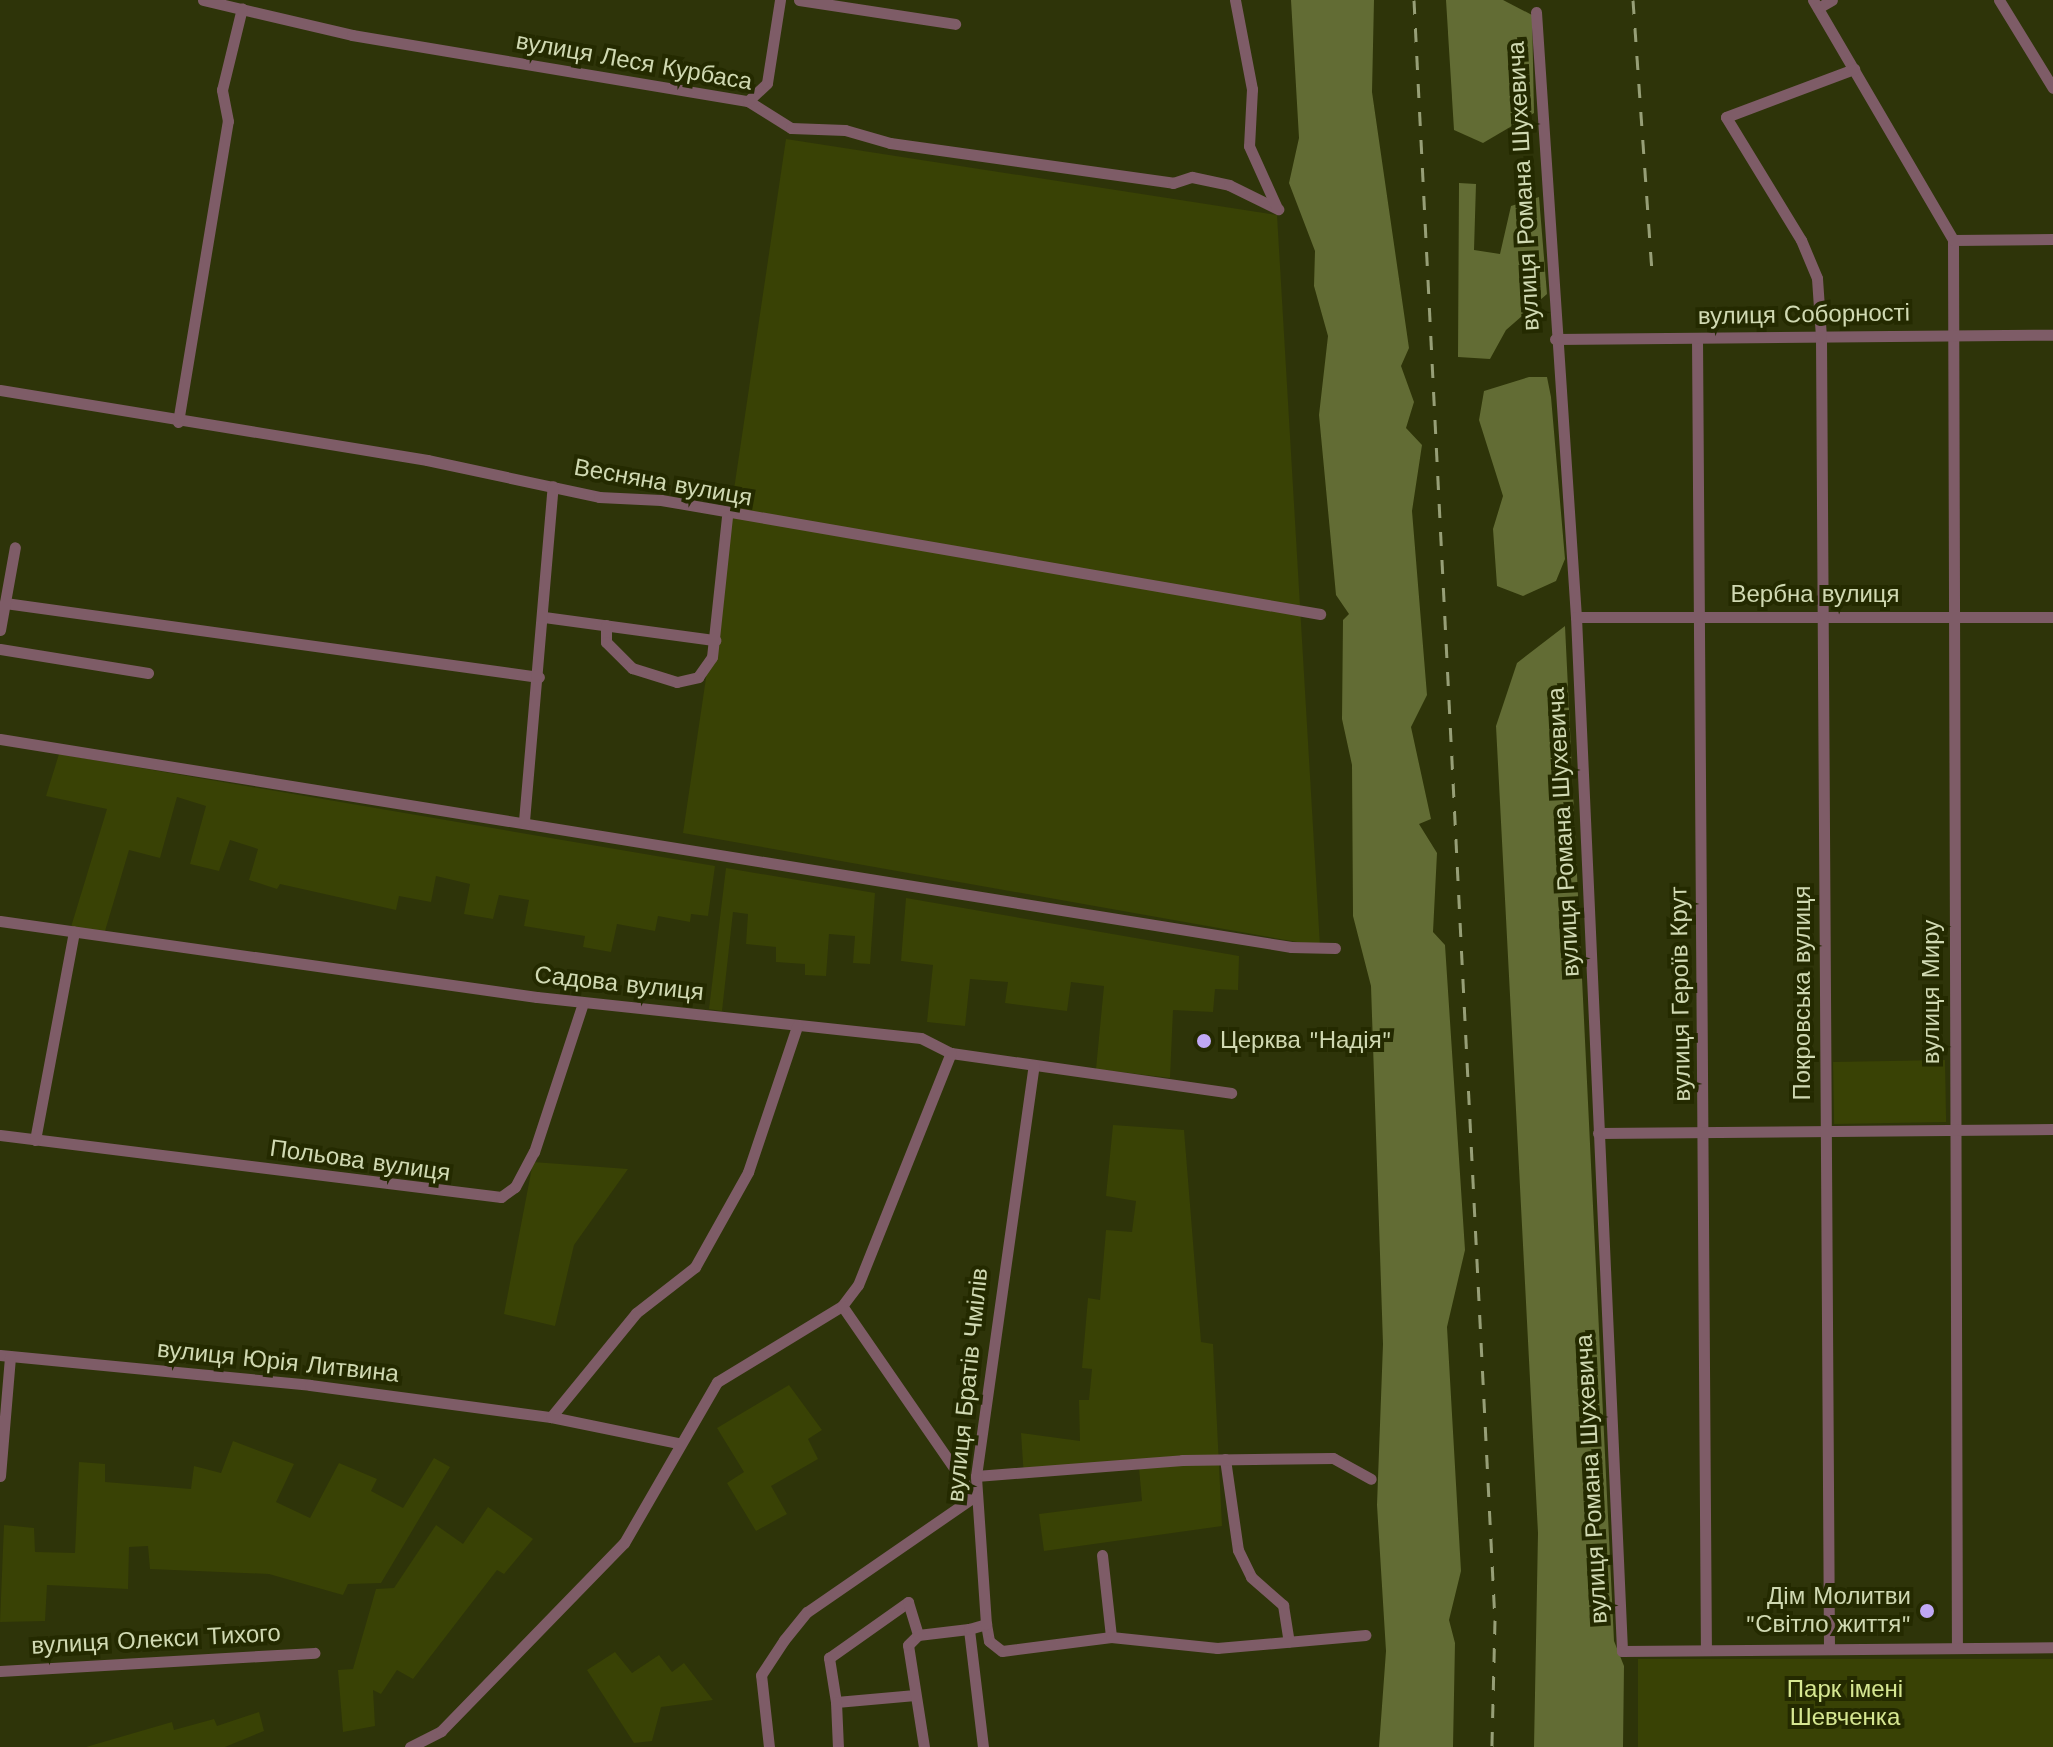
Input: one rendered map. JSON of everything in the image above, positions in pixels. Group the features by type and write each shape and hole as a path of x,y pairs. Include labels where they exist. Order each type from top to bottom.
{"street":[{"name":"вулиця Леся Курбаса","path":"203,0 242,8 257,6 352,35 748,101 791,128 845,130 890,143 1173,183 1192,177 1229,185 1278,209 1249,146 1252,89 1235,0"},
{"path":"748,101 767,83 780,0"},
{"path":"799,0 955,24"},
{"path":"1832,0 1816,4 1953,240 2053,239"},
{"path":"1999,0 2053,88"},
{"path":"178,422 228,121 222,90 242,8"},
{"name":"вулиця Романа Шухевича","path":"1536,12 1555,339 1576,617 1622,1651 1706,1650"},
{"name":"Покровська вулиця","path":"1829,1649 1821,337 1812,265 1726,117 1854,69"},
{"name":"вулиця Миру","path":"1953,240 1951,617 1957,1647"},
{"name":"вулиця Соборності","path":"1555,339 2053,335"},
{"name":"вулиця Героїв Крут","path":"1697,338 1706,1650"},
{"name":"Весняна вулиця","path":"0,390 727,517 1320,614"},
{"path":"524,821 539,677 553,486"},
{"path":"606,625 606,642 632,668 677,682 698,677 715,640 727,517"},
{"path":"1,624 15,547"},
{"path":"5,603 539,677"},
{"path":"544,617 715,640"},
{"name":"Вербна вулиця","path":"1576,617 2053,617"},
{"path":"0,649 148,673"},
{"path":"0,739 1291,947 1335,948"},
{"name":"Садова вулиця","path":"0,921 583,1003 921,1038 951,1053 1231,1093"},
{"path":"35,1140 74,932"},
{"name":"Польова вулиця","path":"0,1135 501,1197 515,1187 534,1152 583,1003"},
{"path":"551,1417 636,1313 695,1267 748,1172 797,1026"},
{"path":"410,1747 441,1731 624,1543 678,1443 717,1382 842,1306 858,1285 951,1053"},
{"name":"вулиця Братів Чмілів","path":"986,1624 974,1497 1034,1065"},
{"path":"1598,1133 2053,1129"},
{"path":"769,1747 761,1675 784,1640 807,1612 974,1497 842,1306"},
{"path":"0,1476 5,1355"},
{"name":"вулиця Юрія Литвина","path":"5,1355 551,1417 678,1443"},
{"path":"976,1476 1225,1459 1333,1458 1371,1479"},
{"path":"1225,1459 1238,1550 1251,1577 1283,1605 1289,1642"},
{"path":"1102,1555 1111,1637"},
{"path":"838,1747 836,1702 829,1658 908,1602 918,1635"},
{"path":"924,1747 908,1645 918,1635 986,1624 989,1641 1002,1651 1111,1637 1217,1648 1365,1635"},
{"path":"969,1629 983,1747"},
{"path":"1706,1650 2053,1647"},
{"name":"вулиця Олекси Тихого","path":"0,1671 314,1653"},
{"path":"836,1702 915,1695"}],"green space":[{"path":"1291,0 1374,0 1372,92 1409,348 1401,366 1414,402 1406,428 1422,445 1412,511 1427,695 1411,727 1431,819 1419,824 1437,853 1433,932 1445,945 1465,1250 1447,1327 1461,1571 1449,1620 1455,1643 1453,1747 1379,1747 1386,1651 1377,1505 1383,1344 1371,986 1353,916 1352,765 1342,719 1343,620 1349,614 1336,595 1319,415 1328,336 1314,286 1315,251 1289,183 1299,138"},
{"path":"1446,0 1503,0 1532,15 1534,113 1483,143 1454,130"},
{"path":"786,139 1277,215 1320,946 683,833"},
{"path":"1459,183 1476,184 1474,250 1500,254 1511,206 1539,197 1547,294 1506,330 1490,359 1458,357"},
{"path":"1529,377 1547,377 1551,397 1565,559 1556,581 1523,596 1497,586 1493,529 1503,496 1479,420 1484,391"},
{"path":"1565,626 1614,1641 1624,1666 1623,1747 1534,1747 1538,1533 1496,726 1517,663"},
{"path":"59,754 715,866 708,916 691,914 690,922 658,916 655,931 617,924 611,952 583,947 585,936 524,926 529,900 499,895 493,919 464,914 470,884 436,876 431,902 399,896 396,910 280,884 277,889 249,880 258,849 230,840 219,871 190,864 206,806 177,797 160,858 129,850 105,931 71,927 107,809 46,796"},
{"path":"726,868 875,893 870,964 853,963 855,936 829,934 826,976 805,975 805,964 776,962 776,947 746,944 748,914 733,912 722,1011 709,1009"},
{"path":"906,898 1239,956 1238,990 1215,989 1213,1012 1173,1010 1170,1078 1096,1069 1104,986 1071,982 1067,1011 1005,1003 1008,982 970,979 965,1026 927,1022 933,965 901,961"},
{"path":"1945,1060 1946,1122 1834,1124 1833,1062"},
{"path":"1113,1125 1184,1130 1201,1342 1213,1344 1222,1526 1044,1551 1039,1514 1142,1501 1139,1468 1024,1478 1021,1433 1080,1441 1079,1400 1089,1400 1092,1369 1082,1368 1088,1298 1100,1300 1106,1230 1132,1232 1136,1201 1106,1196"},
{"path":"533,1162 628,1169 574,1245 555,1326 504,1314"},
{"path":"789,1385 822,1430 808,1439 818,1459 771,1486 787,1514 756,1531 727,1483 744,1472 717,1428"},
{"path":"233,1441 294,1464 276,1502 310,1518 339,1463 377,1479 371,1491 403,1508 434,1458 450,1467 381,1583 348,1584 343,1595 269,1574 150,1569 148,1546 129,1547 128,1589 47,1585 45,1621 0,1622 4,1525 34,1528 35,1552 75,1553 79,1462 105,1464 105,1482 191,1489 194,1466 221,1473"},
{"path":"488,1507 533,1539 504,1574 497,1570 413,1679 397,1670 381,1694 373,1690 375,1726 343,1732 338,1670 353,1669 376,1589 394,1588 436,1525 463,1544"},
{"path":"615,1652 632,1673 659,1655 672,1672 684,1663 713,1700 661,1707 652,1741 634,1743 587,1670"},
{"name":"Парк імені Шевченка","path":"1638,1659 2053,1659 2053,1747 1638,1747"},
{"path":"259,1712 264,1731 225,1747 86,1747 172,1722 174,1730 214,1719 217,1726"}],"railway":[{"path":"1414,0 1495,1620 1492,1747"},
{"path":"1633,0 1652,269"}],"place":[{"name":"Церква \"Надія\"","path":"1204,1041"},
{"name":"Дім Молитви \"Світло життя\"","path":"1927,1611"}]}
